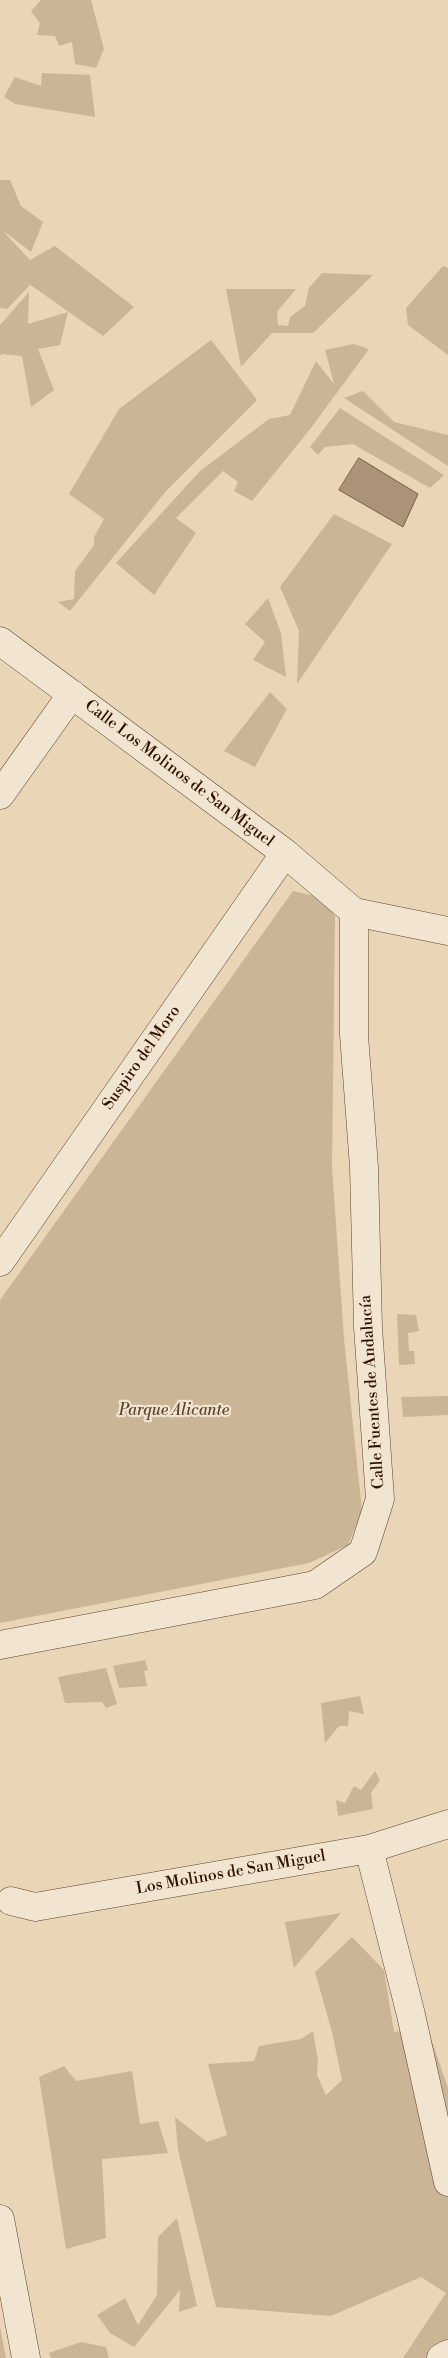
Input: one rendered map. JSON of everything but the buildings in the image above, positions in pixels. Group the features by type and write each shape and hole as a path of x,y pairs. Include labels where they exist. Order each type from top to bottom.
{"street":[{"name":"Calle Los Molinos de San Miguel","path":"0,641 285,853 354,912"},
{"path":"0,795 72,694"},
{"name":"Suspiro del Moro","path":"0,1262 285,853"},
{"path":"354,912 448,931"},
{"name":"Calle Fuentes de Andalucía","path":"0,1645 315,1585 363,1552 380,1499 368,1327 364,1167 354,1035 354,912"},
{"name":"Los Molinos de San Miguel","path":"4,1897 35,1907 369,1849 448,1824"},
{"path":"369,1849 411,2015 448,2182"},
{"path":"0,2219 26,2358"},
{"path":"441,2358 448,2354"}],"green space":[{"path":"41,0 91,0 104,49 96,68 75,64 72,42 59,46 55,36 37,35 40,23 31,11"},
{"path":"42,73 90,75 95,117 15,104 4,97 15,77 41,86"},
{"path":"0,180 10,180 21,206 43,222 31,252 2,230 30,260 55,246 134,307 103,336 22,279 30,285 7,309 0,308"},
{"path":"443,266 448,268 448,355 408,325 406,308"},
{"path":"322,273 373,275 313,333 272,333 241,367 226,289 296,289 277,312 278,325 288,326 290,317 305,306 309,288"},
{"path":"29,292 28,324 68,312 60,345 38,349 54,390 31,407 22,356 2,354 0,356 0,325"},
{"path":"211,340 257,400 166,491 70,611 58,602 74,599 75,571 94,545 94,537 104,519 69,494 119,409"},
{"path":"354,344 369,349 311,428 252,501 234,491 238,482 223,471 176,518 196,533 154,595 116,563 200,471 269,419 290,415 316,361 334,384 325,350"},
{"path":"363,391 394,422 448,435 448,466 344,398"},
{"path":"340,408 444,475 430,488 353,444 325,447 318,455 310,447"},
{"path":"334,514 392,544 297,684 299,631 280,587"},
{"path":"268,598 281,633 286,677 253,660 265,642 245,624"},
{"path":"270,692 287,709 255,767 224,751"},
{"name":"Parque Alicante","path":"293,891 323,898 335,916 332,1167 344,1339 362,1511 348,1545 309,1563 0,1623 0,1300"},
{"path":"397,1314 416,1315 419,1331 408,1333 409,1351 414,1351 415,1364 399,1365"},
{"path":"448,1396 448,1415 403,1417 401,1397"},
{"path":"145,1660 148,1670 144,1671 147,1686 119,1688 113,1666"},
{"path":"106,1668 117,1704 106,1708 102,1702 65,1703 58,1677"},
{"path":"360,1696 364,1714 349,1711 348,1726 339,1726 325,1743 321,1703"},
{"path":"375,1771 380,1780 371,1793 373,1809 338,1816 336,1800 345,1803 354,1786 361,1790"},
{"path":"341,1913 294,1968 285,1922"},
{"path":"352,1937 384,1970 394,2032 427,2027 448,2088 448,2358 403,2358 446,2293 421,2277 331,2316 216,2307 178,2150 175,2117 207,2142 227,2135 208,2064 254,2061 259,2046 301,2039 313,2031 318,2060 317,2075 326,2095 342,2080 332,2032 315,1972"},
{"path":"64,2066 76,2081 132,2071 140,2124 158,2121 168,2153 102,2159 106,2238 66,2249 39,2077"},
{"path":"177,2218 197,2306 179,2312 180,2290 134,2347 110,2333 97,2315 125,2298 138,2325 157,2295 158,2237"},
{"path":"0,2327 6,2358 0,2358"},
{"path":"81,2342 106,2347 109,2358 51,2358 49,2353"}],"shaded area":[{"path":"359,458 418,494 403,527 339,490"}]}
